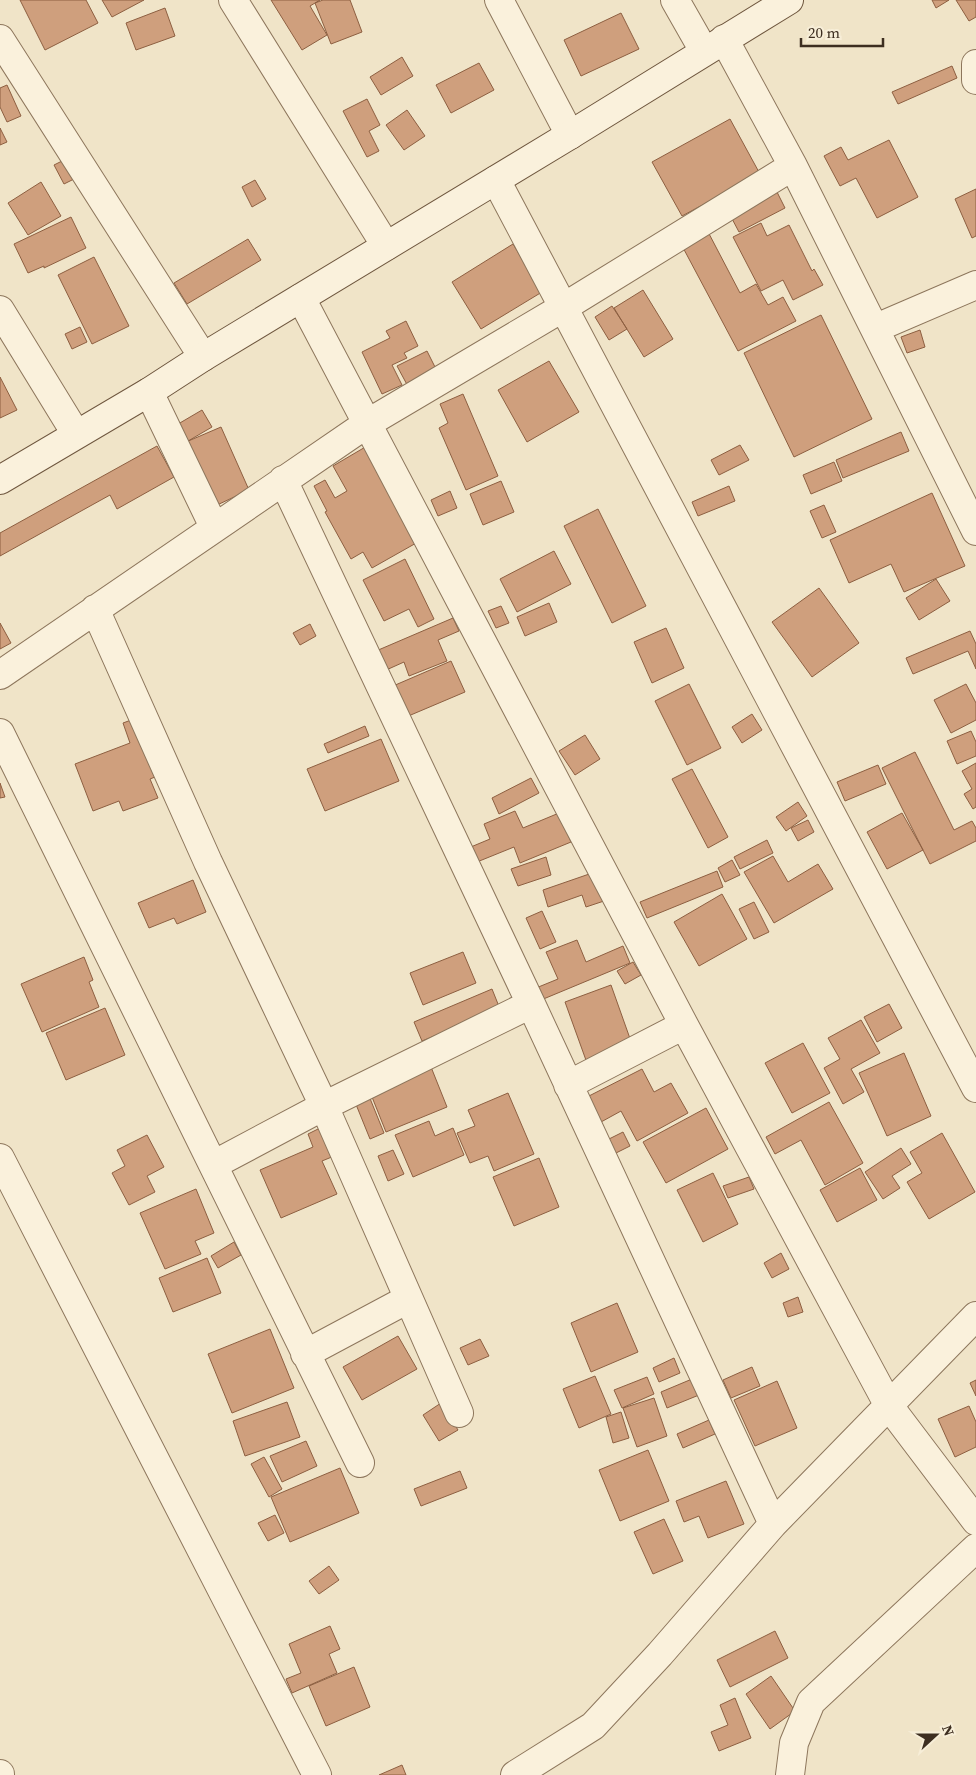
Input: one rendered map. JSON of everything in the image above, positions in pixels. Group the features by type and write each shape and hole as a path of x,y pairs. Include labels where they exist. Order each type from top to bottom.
{"street":[{"path":"233,0 386,246"},
{"path":"499,0 570,136"},
{"path":"675,0 714,45 793,166 876,328 976,531"},
{"path":"0,480 149,392 203,357 570,136 789,0"},
{"path":"0,39 203,357"},
{"path":"976,64 976,80"},
{"path":"0,675 368,423 564,307 793,166"},
{"path":"496,180 976,1088"},
{"path":"876,328 976,285"},
{"path":"301,298 684,1025 889,1406 976,1521"},
{"path":"0,310 76,434"},
{"path":"149,392 214,527"},
{"path":"283,480 531,1004 773,1524"},
{"path":"96,609 208,862 324,1106 459,1413"},
{"path":"0,733 360,1463"},
{"path":"213,1165 324,1106 531,1004"},
{"path":"568,1086 684,1025"},
{"path":"0,1158 317,1775"},
{"path":"305,1354 408,1299"},
{"path":"515,1775 593,1726 660,1654 773,1524 976,1316"},
{"path":"790,1775 794,1743 812,1702 976,1548"}],"building":[{"path":"20,0 86,0 98,23 45,50"},
{"path":"102,0 144,0 112,17"},
{"path":"271,0 320,0 310,6 327,35 302,50"},
{"path":"323,0 350,0 362,32 331,44 315,3"},
{"path":"932,0 949,0 936,8"},
{"path":"956,0 976,0 976,17 969,21"},
{"path":"165,8 175,36 136,50 126,23"},
{"path":"621,13 639,49 581,76 564,40"},
{"path":"402,57 413,76 381,95 370,77"},
{"path":"479,63 494,90 451,113 436,85"},
{"path":"952,66 957,78 898,104 892,92"},
{"path":"7,85 21,116 7,122 0,107 0,88"},
{"path":"367,99 380,125 369,131 379,151 367,157 343,111"},
{"path":"407,110 425,136 404,150 386,125"},
{"path":"730,119 760,174 682,216 652,162"},
{"path":"0,128 7,142 0,145"},
{"path":"889,140 918,197 877,218 856,178 840,186 824,156 841,147 848,160"},
{"path":"70,157 80,176 64,184 54,165"},
{"path":"255,180 266,199 252,207 242,187"},
{"path":"41,182 61,216 28,235 8,203"},
{"path":"775,188 785,208 739,232 729,213"},
{"path":"976,189 976,236 972,238 955,199"},
{"path":"71,217 86,248 44,268 44,266 28,273 14,244"},
{"path":"761,223 767,236 789,225 812,271 814,269 823,285 793,300 783,280 761,291 733,237"},
{"path":"706,228 740,293 756,284 768,305 783,297 796,321 738,351 680,242"},
{"path":"248,239 261,260 187,304 174,283"},
{"path":"513,244 542,292 481,329 452,282"},
{"path":"94,257 129,326 92,344 58,275"},
{"path":"643,290 673,339 644,357 614,308"},
{"path":"612,306 627,329 609,340 595,317"},
{"path":"821,315 872,419 794,457 744,353"},
{"path":"406,321 418,346 404,353 407,358 392,365 402,385 382,394 362,352 390,338 386,331"},
{"path":"80,327 87,342 72,349 65,334"},
{"path":"920,330 925,347 907,353 901,337"},
{"path":"427,351 440,377 411,392 397,366"},
{"path":"549,361 579,412 527,442 498,390"},
{"path":"0,377 17,410 0,418"},
{"path":"463,394 498,476 466,490 439,428 448,423 440,404"},
{"path":"202,410 212,427 183,444 173,427"},
{"path":"221,427 249,490 215,506 186,442"},
{"path":"901,432 909,451 843,478 836,460"},
{"path":"740,445 749,460 719,475 711,460"},
{"path":"157,446 174,477 117,509 110,495 0,556 0,533"},
{"path":"367,446 418,542 372,568 363,552 351,559 325,512 327,511 314,486 325,480 335,498 347,491 333,466"},
{"path":"834,462 842,481 811,494 803,475"},
{"path":"501,481 514,512 483,525 470,494"},
{"path":"729,486 735,501 698,516 692,502"},
{"path":"450,491 457,508 438,516 431,500"},
{"path":"932,493 965,566 904,592 891,564 849,583 830,540"},
{"path":"824,505 836,532 822,538 810,511"},
{"path":"598,509 646,606 612,623 564,526"},
{"path":"554,551 571,584 517,612 500,579"},
{"path":"405,559 434,619 418,627 409,609 384,621 363,580"},
{"path":"936,579 950,601 919,620 906,598"},
{"path":"819,588 859,643 812,677 772,622"},
{"path":"549,603 557,622 525,636 517,617"},
{"path":"501,606 509,623 496,628 488,611"},
{"path":"453,618 459,631 438,640 447,661 409,676 404,662 384,671 376,651"},
{"path":"0,623 11,643 0,649"},
{"path":"310,624 316,636 300,645 293,633"},
{"path":"666,628 684,668 652,683 634,642"},
{"path":"970,631 976,644 976,669 968,651 913,674 906,658"},
{"path":"451,661 465,692 406,717 393,686"},
{"path":"689,684 721,748 687,765 655,701"},
{"path":"966,684 976,703 976,720 951,733 934,700"},
{"path":"752,714 762,730 742,743 732,727"},
{"path":"142,716 165,773 150,779 158,798 123,811 119,801 93,811 75,764 130,743 123,723"},
{"path":"365,726 369,736 328,753 324,744"},
{"path":"971,731 976,742 976,756 957,764 947,741"},
{"path":"585,735 600,759 575,775 559,751"},
{"path":"381,739 399,781 325,811 307,769"},
{"path":"915,752 954,830 972,821 976,828 976,841 930,864 882,768"},
{"path":"976,763 976,807 973,809 964,794 972,789 962,771"},
{"path":"878,765 886,784 845,801 837,782"},
{"path":"692,769 728,837 708,848 672,779"},
{"path":"531,778 539,793 499,814 492,798"},
{"path":"0,783 5,797 0,798"},
{"path":"798,802 807,816 786,831 776,817"},
{"path":"515,811 523,828 559,813 571,842 520,863 514,847 472,864 466,849 490,839 484,824"},
{"path":"902,813 923,850 887,869 867,832"},
{"path":"808,820 814,832 798,841 791,828"},
{"path":"767,840 773,853 740,869 734,857"},
{"path":"773,856 788,882 818,864 833,889 774,923 744,872"},
{"path":"546,857 551,875 518,886 511,869"},
{"path":"732,860 740,875 725,882 718,868"},
{"path":"717,871 723,887 647,918 640,902"},
{"path":"595,872 604,901 586,907 582,895 548,907 543,890"},
{"path":"193,880 206,912 177,924 174,918 149,928 138,903"},
{"path":"722,894 747,939 699,966 674,922"},
{"path":"754,902 769,932 754,939 739,909"},
{"path":"542,911 556,942 540,949 526,918"},
{"path":"577,940 586,962 623,946 630,963 541,1000 536,988 558,979 546,952"},
{"path":"463,952 476,983 423,1005 410,973"},
{"path":"84,957 93,980 89,982 99,1007 42,1032 21,984"},
{"path":"633,962 641,975 625,984 617,971"},
{"path":"611,985 633,1047 587,1063 565,1002"},
{"path":"492,989 500,1009 422,1041 414,1022"},
{"path":"889,1004 902,1028 877,1042 864,1017"},
{"path":"105,1008 125,1055 66,1080 46,1033"},
{"path":"861,1020 880,1053 851,1069 864,1092 843,1104 824,1068 840,1059 828,1038"},
{"path":"803,1043 830,1093 792,1113 765,1063"},
{"path":"904,1053 931,1116 887,1136 859,1073"},
{"path":"431,1067 447,1107 386,1132 370,1092"},
{"path":"642,1069 654,1092 671,1083 688,1113 637,1141 621,1111 601,1122 587,1097"},
{"path":"508,1093 534,1154 494,1171 488,1156 470,1163 457,1133 475,1126 468,1110"},
{"path":"369,1096 384,1133 370,1139 355,1102"},
{"path":"829,1102 863,1163 825,1185 801,1140 775,1154 766,1137"},
{"path":"706,1108 728,1149 666,1183 643,1142"},
{"path":"429,1121 435,1136 453,1128 464,1155 413,1177 395,1135"},
{"path":"326,1125 339,1154 322,1161 337,1194 281,1218 260,1170 313,1147 308,1134"},
{"path":"623,1132 630,1146 614,1154 607,1140"},
{"path":"942,1133 975,1192 929,1219 907,1182 922,1173 910,1152"},
{"path":"147,1135 164,1167 147,1176 155,1192 129,1205 112,1173 125,1166 117,1150"},
{"path":"901,1148 911,1164 892,1176 900,1188 883,1199 865,1172"},
{"path":"393,1150 404,1174 388,1181 378,1156"},
{"path":"539,1158 559,1207 514,1226 493,1177"},
{"path":"860,1168 877,1200 837,1222 820,1190"},
{"path":"713,1173 738,1224 703,1242 677,1190"},
{"path":"749,1177 754,1189 728,1198 723,1186"},
{"path":"196,1189 214,1233 195,1241 201,1254 165,1269 140,1213"},
{"path":"234,1242 241,1255 218,1268 211,1256"},
{"path":"781,1253 789,1269 772,1278 764,1263"},
{"path":"207,1258 221,1293 173,1312 159,1278"},
{"path":"798,1297 803,1312 788,1317 783,1303"},
{"path":"617,1303 638,1352 591,1372 571,1323"},
{"path":"270,1329 294,1388 232,1413 208,1354"},
{"path":"398,1336 417,1369 362,1400 343,1367"},
{"path":"480,1339 489,1356 468,1365 460,1348"},
{"path":"674,1358 680,1373 659,1382 653,1368"},
{"path":"752,1367 760,1386 731,1398 723,1380"},
{"path":"595,1376 611,1414 579,1428 563,1389"},
{"path":"647,1377 654,1394 622,1408 614,1390"},
{"path":"692,1379 699,1395 667,1408 661,1392"},
{"path":"976,1380 976,1396 970,1383"},
{"path":"777,1381 797,1428 755,1446 734,1400"},
{"path":"654,1398 667,1436 637,1447 623,1408"},
{"path":"287,1402 300,1437 245,1456 233,1421"},
{"path":"441,1403 458,1430 439,1441 423,1415"},
{"path":"969,1406 976,1422 976,1447 955,1457 938,1419"},
{"path":"621,1412 629,1438 613,1443 606,1417"},
{"path":"709,1420 715,1434 683,1448 677,1434"},
{"path":"306,1441 317,1466 282,1482 270,1456"},
{"path":"648,1450 669,1501 620,1521 599,1470"},
{"path":"264,1457 282,1489 269,1497 251,1464"},
{"path":"340,1468 359,1513 290,1542 271,1497"},
{"path":"460,1471 467,1488 421,1506 414,1489"},
{"path":"726,1481 744,1524 708,1538 699,1516 684,1522 676,1501"},
{"path":"275,1515 284,1533 268,1541 258,1523"},
{"path":"664,1519 683,1561 653,1574 634,1532"},
{"path":"329,1566 339,1580 319,1594 309,1581"},
{"path":"330,1626 340,1649 329,1654 337,1673 292,1693 286,1679 301,1673 289,1644"},
{"path":"775,1631 788,1658 730,1687 717,1660"},
{"path":"354,1667 370,1707 326,1726 309,1686"},
{"path":"771,1676 795,1711 770,1729 746,1694"},
{"path":"735,1698 751,1738 719,1751 711,1732 728,1725 720,1705"},
{"path":"402,1765 406,1775 379,1775"}]}
